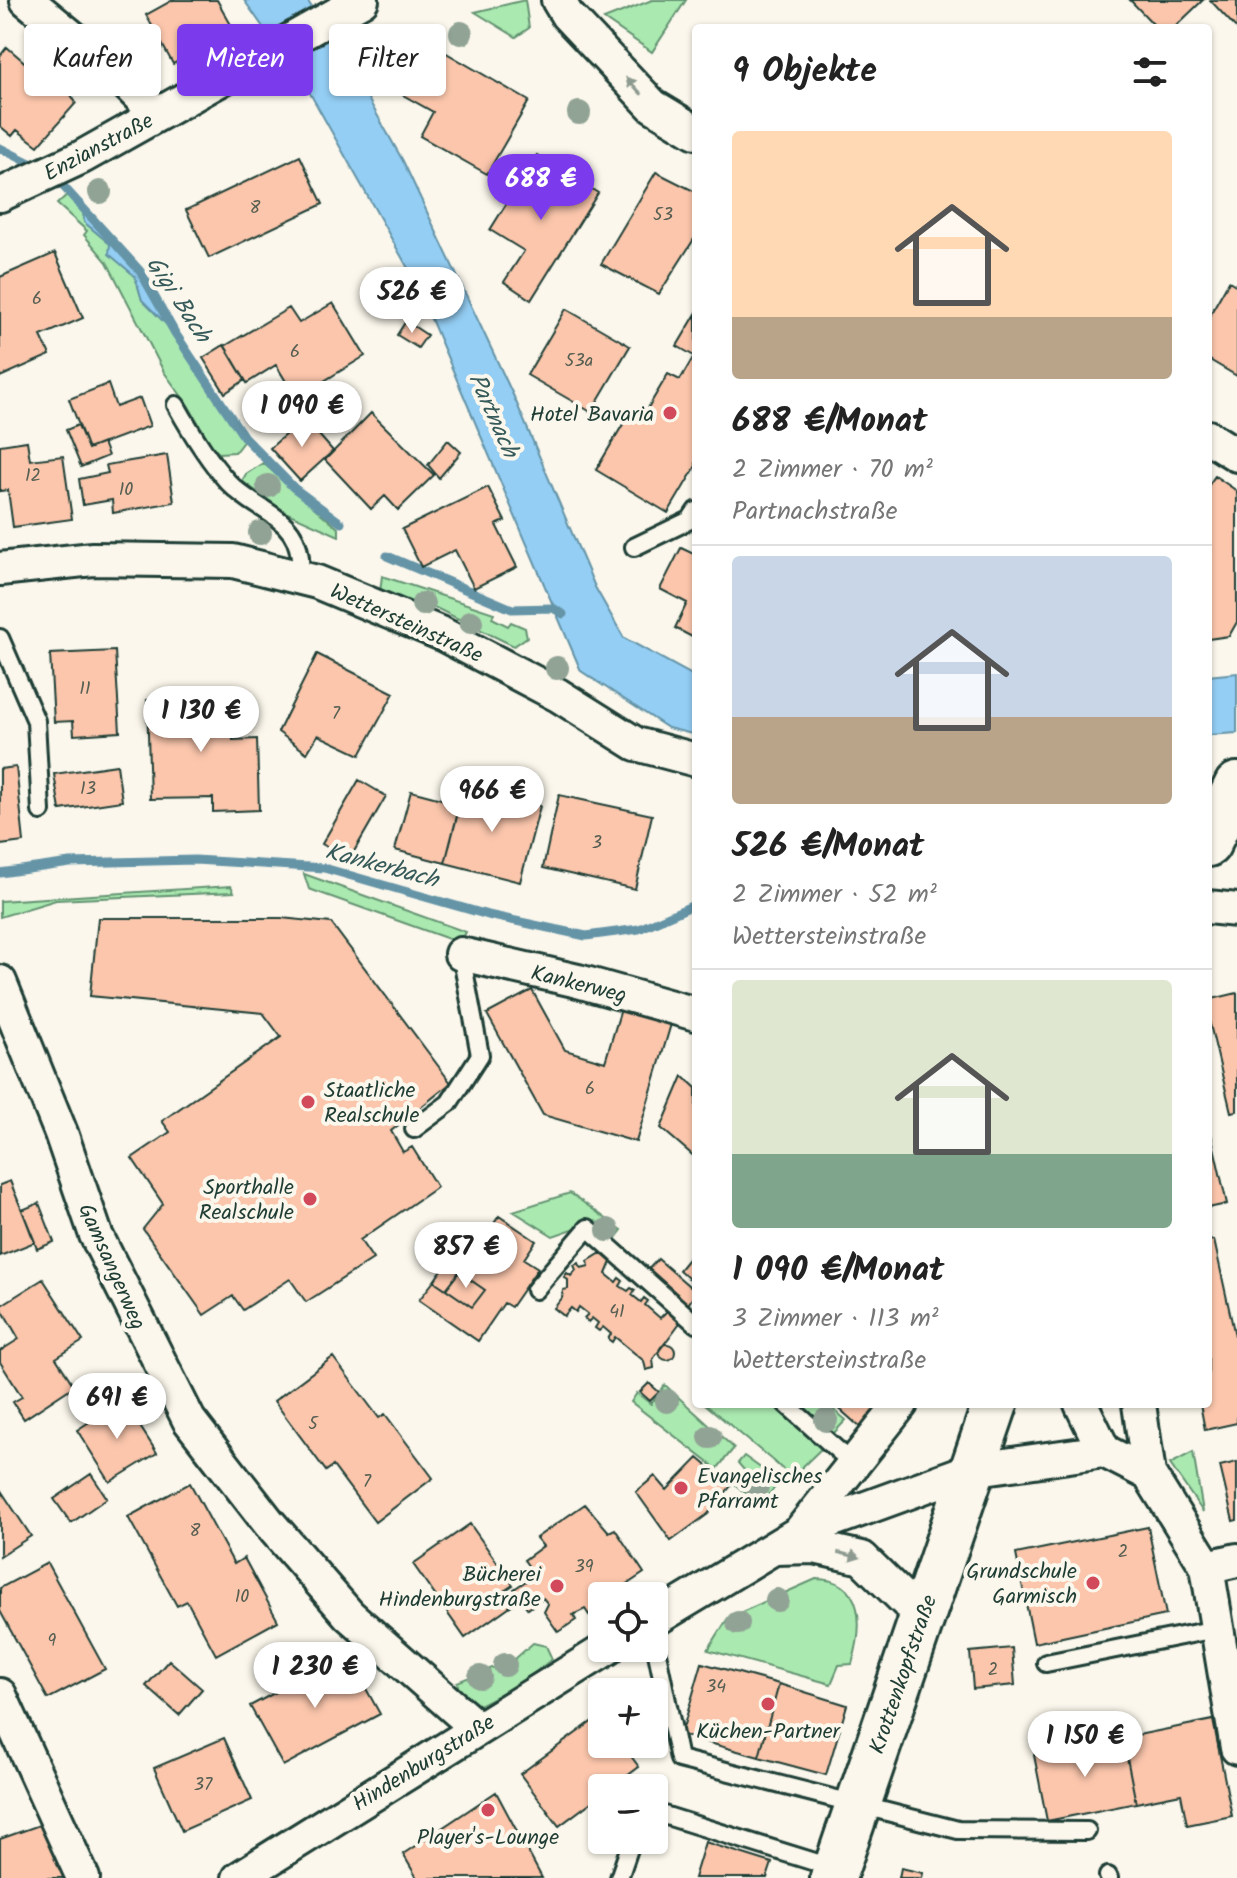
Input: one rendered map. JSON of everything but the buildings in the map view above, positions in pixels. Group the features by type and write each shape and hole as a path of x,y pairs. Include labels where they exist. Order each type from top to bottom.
{"street":[{"path":"558,0 567,15 653,106 692,130"},
{"path":"32,1 117,74 157,114"},
{"name":"Enzianstraße","path":"8,192 82,157 353,4"},
{"path":"1212,439 1237,455"},
{"name":"Wettersteinstraße","path":"0,569 93,559 233,561 300,578 353,594 442,634 558,695 636,744 692,759"},
{"path":"1212,837 1233,798"},
{"path":"1212,907 1237,910"},
{"name":"Kankerweg","path":"461,954 578,981 692,1013"},
{"name":"Gamsangerweg","path":"0,982 61,1133 96,1235 189,1420 269,1523 349,1615 477,1728"},
{"path":"800,1532 898,1408"},
{"path":"970,1470 993,1408"},
{"path":"1083,1408 1104,1451"},
{"path":"1140,1408 1149,1474"},
{"path":"668,1611 800,1532 970,1470 1104,1451 1149,1474 1222,1564 1216,1629 1237,1748"},
{"name":"Krottenkopfstraße","path":"834,1873 970,1470"},
{"path":"772,1548 814,1547 862,1558 921,1616"},
{"name":"Hindenburgstraße","path":"239,1878 588,1660"},
{"path":"0,1695 83,1878"}],"lane":[{"path":"176,405 196,441 231,485 293,533 301,555 300,578"},
{"path":"634,547 692,517"},
{"path":"0,638 36,721 41,811"},
{"path":"414,1129 449,1103 480,1055 461,954"},
{"path":"535,1290 588,1228 692,1320"},
{"path":"790,1408 852,1463"},
{"path":"1046,1663 1216,1629"},
{"path":"659,1662 679,1759 958,1830 1087,1831"},
{"path":"668,1817 834,1873"},
{"path":"619,1878 627,1854"}],"green space":[{"path":"525,0 529,28 516,37 475,12"},
{"path":"652,0 686,0 652,52 604,19"},
{"path":"69,193 83,207 84,222 110,244 110,254 135,276 142,300 175,333 245,439 235,452 219,453 213,448 164,372 107,262 84,235 87,231 57,204"},
{"path":"263,463 339,529 339,536 285,512 242,481 246,474"},
{"path":"382,576 494,613 492,618 508,626 511,622 525,628 527,637 514,646 430,605 425,613 380,592"},
{"path":"304,874 466,932 460,943 309,889"},
{"path":"231,886 234,892 56,900 0,917 0,901"},
{"path":"570,1193 622,1230 613,1242 587,1224 553,1236 513,1211"},
{"path":"665,1385 734,1448 717,1469 631,1402 637,1393 651,1404"},
{"path":"710,1408 779,1408 823,1447 792,1477"},
{"path":"800,1408 832,1408 846,1420 831,1436"},
{"path":"1193,1452 1203,1512 1170,1464"},
{"path":"744,1456 780,1482 759,1505 736,1485 745,1471 738,1463"},
{"path":"816,1579 832,1581 844,1587 852,1596 859,1621 852,1664 839,1665 831,1684 708,1650 728,1618"},
{"path":"533,1643 546,1646 552,1659 523,1682 479,1705 459,1690 457,1682 515,1659"}],"water":[{"name":"Partnach","path":"244,0 307,0 329,33 329,96 367,96 403,161 514,397 595,587 624,638 692,675 692,734 668,728 581,671 414,279 312,96 313,24 261,24"},
{"path":"83,207 138,269 175,333 142,300 135,276 109,254 110,244 84,222"},
{"path":"1237,673 1237,733 1212,735 1212,676"}],"waterway":[{"name":"Gigi Bach","path":"0,148 40,168"},
{"name":"Gigi Bach","path":"53,175 140,271 175,333 244,437 294,488 341,523"},
{"name":"Gigi Bach","path":"387,556 512,609 553,608 563,614"},
{"name":"Kankerbach","path":"0,873 70,863 195,860 324,868 488,915 586,936 639,929 692,906"}],"place":[{"name":"Hotel Bavaria","path":"670,413"},
{"name":"Staatliche Realschule","path":"308,1102"},
{"name":"Sporthalle Realschule","path":"310,1199"},
{"name":"Evangelisches Pfarramt","path":"681,1488"},
{"name":"Grundschule Garmisch","path":"1093,1583"},
{"name":"Bücherei Hindenburgstraße","path":"557,1586"},
{"name":"Küchen-Partner","path":"768,1704"},
{"name":"Player's-Lounge","path":"488,1810"}]}
